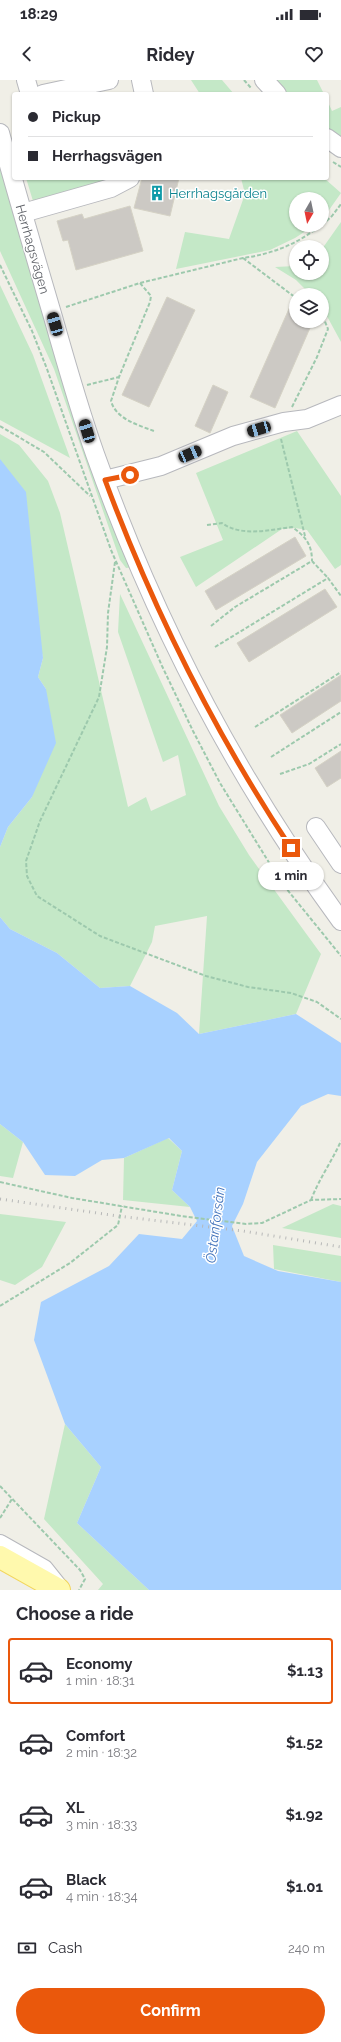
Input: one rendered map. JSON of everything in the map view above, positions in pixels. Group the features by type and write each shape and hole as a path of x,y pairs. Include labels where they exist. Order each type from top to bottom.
{"main road":[{"path":"0,1558 60,1590"},
{"path":"0,1568 37,1590"}],"street":[{"path":"26,80 29,92"},
{"path":"52,92 109,80"},
{"path":"141,80 144,92"},
{"path":"264,80 275,92"},
{"path":"0,132 12,128"},
{"name":"Herrhagsvägen","path":"0,132 12,174"},
{"path":"329,142 336,154"},
{"name":"Herrhagsvägen","path":"14,180 74,388 105,480 163,620 194,684 245,774 283,836 341,921"},
{"path":"23,213 111,188 126,180"},
{"path":"105,480 161,466 234,436 284,422 307,419 341,405"},
{"path":"316,827 341,864"},
{"path":"0,1544 44,1569 60,1590"}],"path":[{"path":"336,154 341,168"},
{"path":"329,219 341,204"},
{"path":"51,311 140,283 243,258 258,256 293,245 312,232"},
{"path":"243,258 289,293"},
{"path":"0,265 32,331 45,362 83,473"},
{"path":"140,283 151,296 150,302 112,394 112,405 129,422 154,431"},
{"path":"328,328 317,357 284,422 280,434 305,536 312,554 312,561 328,578 341,596"},
{"path":"74,388 119,377"},
{"path":"0,426 44,452 91,497"},
{"path":"207,525 222,523 231,530 260,531 292,527 305,536"},
{"path":"115,560 108,613 107,647 99,697 40,821 26,861 27,876 37,896 100,936 206,976 248,987 291,994 310,1000 341,1019"},
{"path":"211,626 235,607 312,561"},
{"path":"215,647 328,578"},
{"path":"256,727 341,672"},
{"path":"271,757 341,712"},
{"path":"280,774 308,764 341,744"},
{"path":"311,1200 318,1183 341,1141"},
{"path":"0,1182 72,1198 181,1216 246,1224 262,1224 311,1200 341,1198"},
{"path":"0,1306 70,1263 118,1225 122,1206"},
{"path":"0,1486 80,1570 84,1579 79,1590"},
{"path":"0,1518 12,1498"}],"green space":[{"path":"191,80 222,80 232,92 199,92"},
{"path":"274,80 317,80 323,92 285,92"},
{"path":"329,104 332,111 341,107 341,140 329,131"},
{"path":"0,157 31,274 48,329 136,567 126,568 120,560 54,369 0,251"},
{"path":"27,180 117,180 33,201"},
{"path":"242,180 326,180 341,193 329,210 329,192 289,192 289,232 304,232 270,250 176,269 185,232 229,239 245,194"},
{"path":"341,222 341,342 329,320 329,288 304,288 296,280 329,280 328,240"},
{"path":"289,266 289,276 275,267"},
{"path":"0,285 33,355 70,458 0,420"},
{"path":"297,431 341,496 341,565 335,569 307,530 295,528 282,529 196,587 180,557 223,540 196,473"},
{"path":"0,434 19,445 48,481 60,513 128,807 146,797 151,811 186,795 178,755 163,762 118,632 120,594 219,806 249,855 321,954 296,1014 199,1034 207,916 155,926 152,942 130,986 100,988 57,953 10,929 0,917 0,847 8,827 32,797 46,689 38,677 43,658 0,459"},
{"path":"0,1124 23,1142 13,1178 0,1176"},
{"path":"168,1138 182,1151 172,1190 190,1207 123,1200 124,1158"},
{"path":"333,1204 341,1206 341,1238 282,1228"},
{"path":"0,1214 66,1222 42,1267 15,1285 0,1280"},
{"path":"273,1245 341,1256 341,1282 274,1269"},
{"path":"65,1424 101,1467 77,1523 149,1590 98,1590 103,1584 44,1519"}],"water":[{"path":"0,459 26,492 43,658 38,677 46,689 56,743 32,797 8,827 0,847"},
{"name":"Östanforsån","path":"0,917 10,929 57,953 100,988 130,986 177,1013 199,1034 296,1014 341,1043 341,1096 328,1094 301,1106 257,1162 243,1204 232,1226 244,1256 278,1271 341,1282 341,1590 149,1590 77,1523 101,1467 65,1424 34,1340 41,1302 109,1266 139,1234 182,1239 197,1221 190,1207 172,1190 182,1151 169,1138 124,1158 102,1160 75,1176 45,1175 23,1142 0,1124"}],"building":[{"name":"Herrhagsgården","path":"141,180 179,180 170,216 134,208"},
{"path":"130,206 143,251 76,270 68,240 63,241 57,221 82,214 84,219"},
{"path":"167,297 195,310 149,407 122,395"},
{"path":"289,309 289,328 310,328 275,408 250,397"},
{"path":"213,385 228,392 210,433 195,426"},
{"path":"295,537 306,556 216,610 205,591"},
{"path":"325,589 337,607 249,662 237,643"},
{"path":"341,675 341,701 292,733 280,715"},
{"path":"341,751 341,778 327,787 315,768"}],"railway":[{"path":"0,1199 118,1216 243,1231 341,1247"}],"place":[{"name":"Herrhagsgården","path":"157,193"}],"route":[{"path":"130,475 105,480 139,566 166,627 194,684 248,780 291,848"}]}
